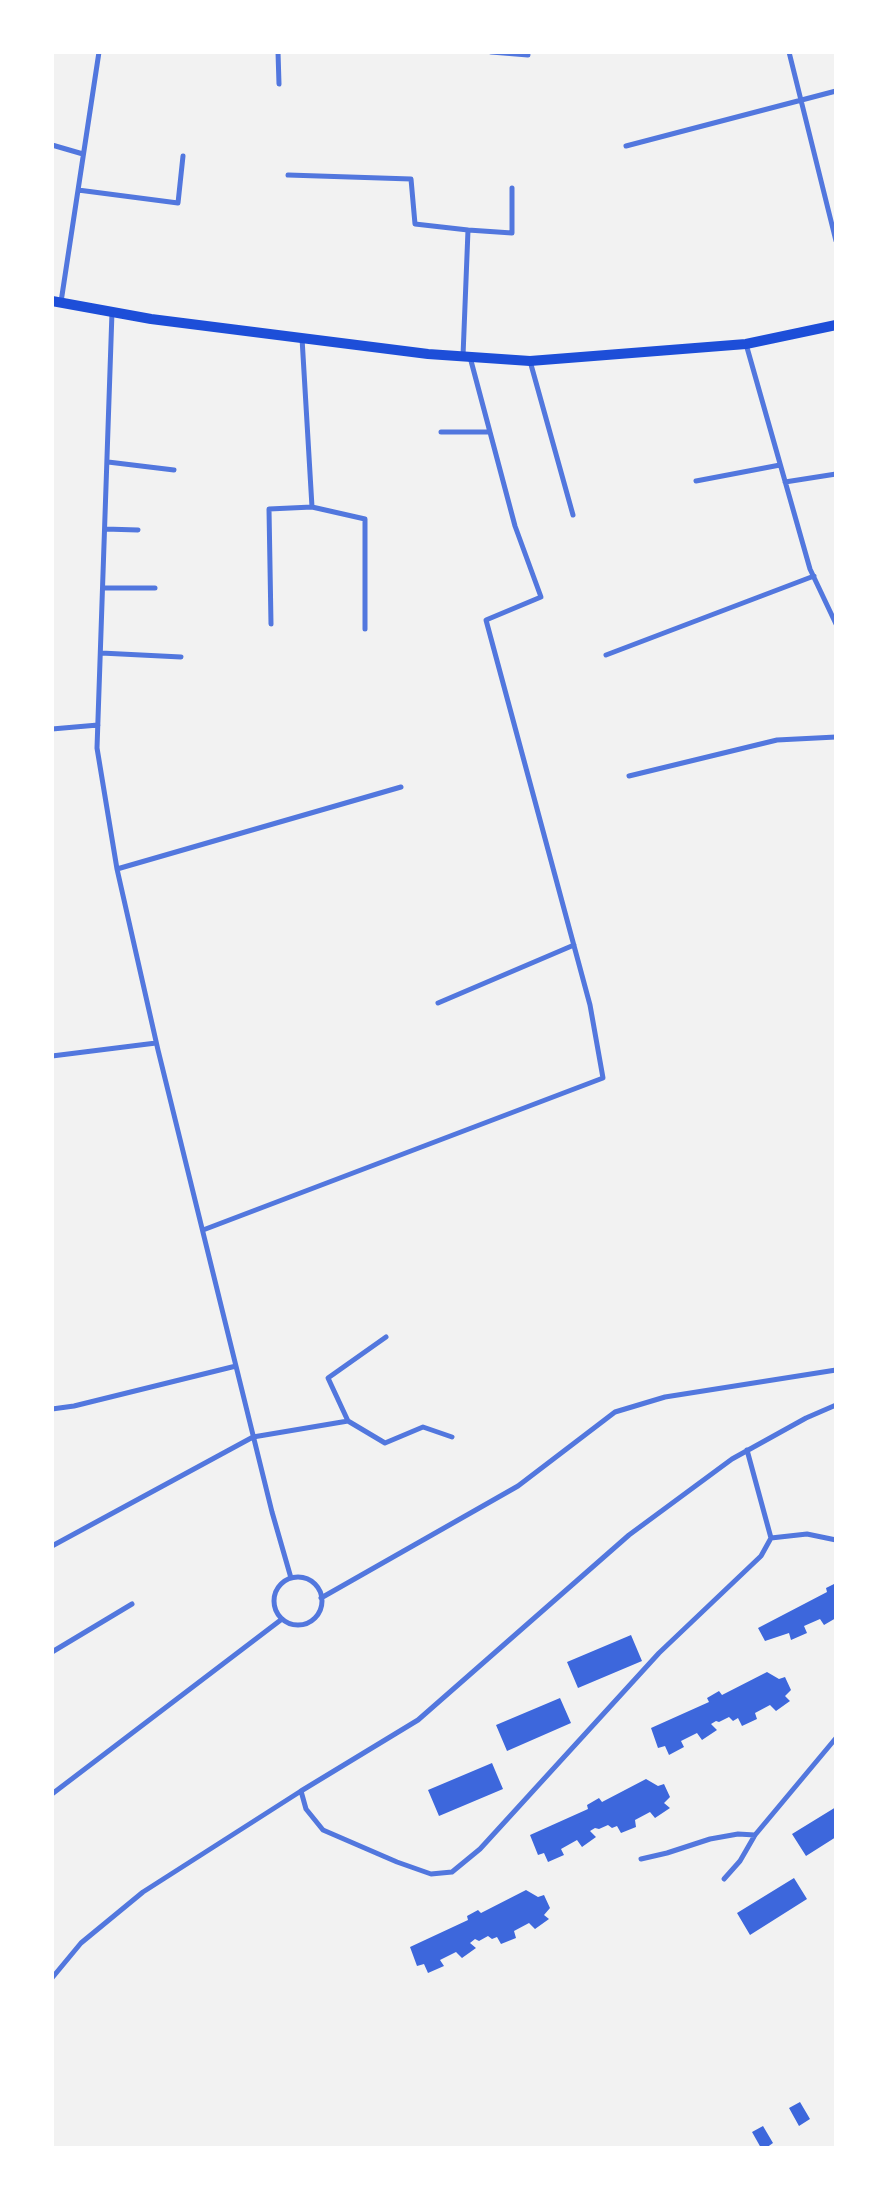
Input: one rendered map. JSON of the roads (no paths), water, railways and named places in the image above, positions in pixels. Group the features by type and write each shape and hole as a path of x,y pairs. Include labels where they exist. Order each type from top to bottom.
{"main road":[{"path":"57,302 151,319 302,338 530,361 746,344 836,325"}],"street":[{"path":"57,302 78,190 99,52"},
{"path":"278,52 279,84"},
{"path":"491,52 528,55"},
{"path":"789,52 836,241"},
{"path":"626,146 836,91"},
{"path":"52,145 83,154"},
{"path":"78,190 178,203 183,156"},
{"path":"288,175 411,179 415,224 512,233 512,188"},
{"path":"203,1230 603,1078 590,1005 486,620 541,597 515,526 467,356 468,230"},
{"path":"112,312 97,748 117,870 156,1043 253,1437 291,1578"},
{"path":"302,338 312,507"},
{"path":"746,344 814,576 836,624"},
{"path":"530,361 572,515"},
{"path":"441,432 490,432"},
{"path":"108,462 174,470"},
{"path":"696,481 780,465"},
{"path":"786,482 836,474"},
{"path":"271,624 269,509 312,507 365,519 365,629"},
{"path":"106,529 138,530"},
{"path":"606,656 814,576"},
{"path":"103,588 155,588"},
{"path":"100,652 181,657"},
{"path":"52,729 98,726"},
{"path":"629,776 777,740 836,737"},
{"path":"117,870 401,787"},
{"path":"438,1003 574,946"},
{"path":"52,1056 156,1043"},
{"path":"386,1337 328,1378 348,1421 385,1443 423,1427 452,1437"},
{"path":"52,1409 74,1406 236,1366"},
{"path":"321,1598 518,1486 615,1412 666,1397 836,1370"},
{"path":"52,1978 81,1943 143,1892 301,1791 418,1720 629,1535 732,1459 806,1418 836,1405"},
{"path":"52,1546 253,1437 348,1421"},
{"path":"301,1791 306,1809 323,1830 397,1862 431,1874 452,1872 480,1849 659,1653 761,1556 771,1538 747,1450"},
{"path":"771,1538 807,1534 836,1540"},
{"path":"291,1578 307,1579 314,1584 321,1598 321,1607 312,1620 297,1625 282,1619 274,1607 275,1592 279,1586 291,1578"},
{"path":"52,1652 64,1647 132,1604"},
{"path":"52,1794 282,1619"},
{"path":"724,1879 740,1861 755,1835 836,1738"},
{"path":"641,1858 667,1853 710,1839 738,1834 755,1835"}]}
